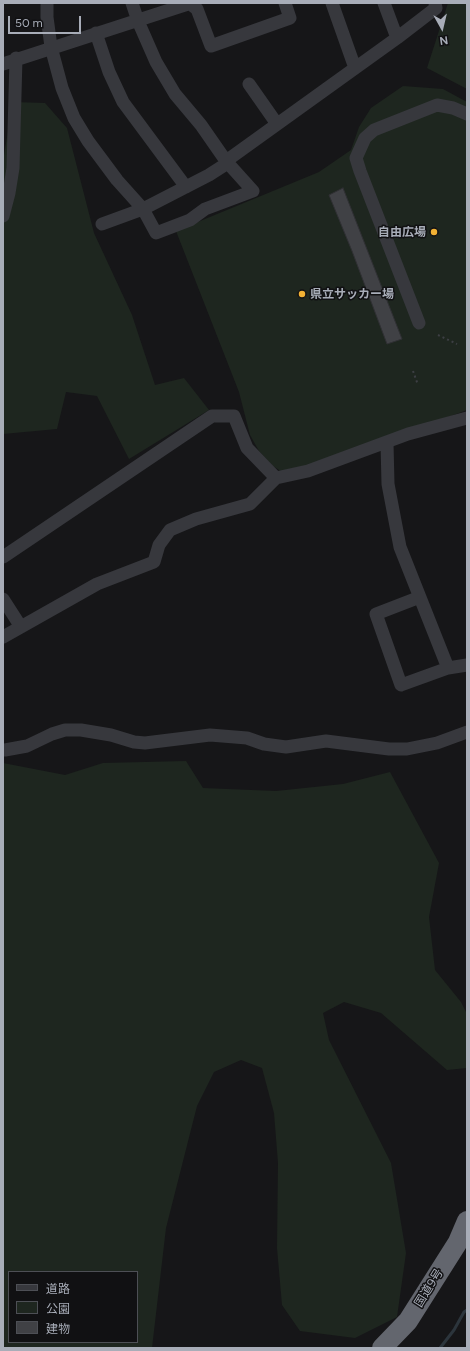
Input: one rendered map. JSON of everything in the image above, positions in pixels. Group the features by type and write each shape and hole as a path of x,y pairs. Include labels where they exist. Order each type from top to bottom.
{"highway":[{"name":"国道9号","path":"382,1348 408,1321 458,1242 467,1221"}],"street":[{"path":"46,3 52,47 62,88 74,118 118,180 143,209 156,233 190,220 205,209 253,191 226,161 201,124 175,94 156,62 138,21 132,3"},
{"path":"3,64 16,58 138,21 189,3 197,9 211,46 290,18 285,3"},
{"path":"332,3 355,68"},
{"path":"384,3 397,38"},
{"path":"102,224 143,209 209,175 223,166 226,161 397,38 436,8 435,3"},
{"path":"96,33 109,72 123,102 186,187"},
{"path":"3,216 10,193 13,168 16,58"},
{"path":"249,84 277,124"},
{"path":"419,323 356,158 365,138 374,130 437,105 453,108 467,114"},
{"path":"3,557 212,416 234,416 247,448 276,478"},
{"path":"3,637 97,584 154,562 159,545 170,530 196,519 250,504 276,478 308,471 408,434 467,418"},
{"path":"386,443 388,484 400,546 448,668"},
{"path":"420,598 376,614 401,685 448,668 467,665"},
{"path":"3,599 21,627"},
{"path":"3,750 27,746 52,734 65,730 81,730 111,735 134,742 145,743 210,735 247,738 264,744 286,747 326,741 389,749 407,749 437,743 467,732"}],"path":[{"path":"438,334 457,344"},
{"path":"413,371 418,385"}],"green space":[{"path":"448,3 467,3 467,89 427,68"},
{"path":"403,86 443,89 467,102 467,410 307,469 282,472 273,466 259,451 250,435 239,392 176,231 319,172 351,150 359,127 371,108"},
{"path":"13,102 45,103 67,128 94,233 132,315 155,385 184,378 209,410 129,459 97,396 66,392 57,429 3,434 3,161"},
{"path":"186,761 203,788 276,791 343,784 390,772 439,863 429,917 435,970 461,1002 467,1014 467,1068 447,1070 381,1013 344,1002 323,1013 329,1040 391,1163 406,1253 397,1317 355,1338 300,1331 282,1305 277,1248 278,1163 274,1113 262,1068 241,1060 214,1072 197,1106 166,1228 152,1348 3,1348 3,763 65,775 103,763"}],"building":[{"path":"343,188 402,339 387,344 329,195"}],"waterway":[{"path":"440,1348 454,1330 464,1312 467,1310"}],"place":[{"name":"自由広場","path":"434,232"},
{"name":"県立サッカー場","path":"302,294"}]}
